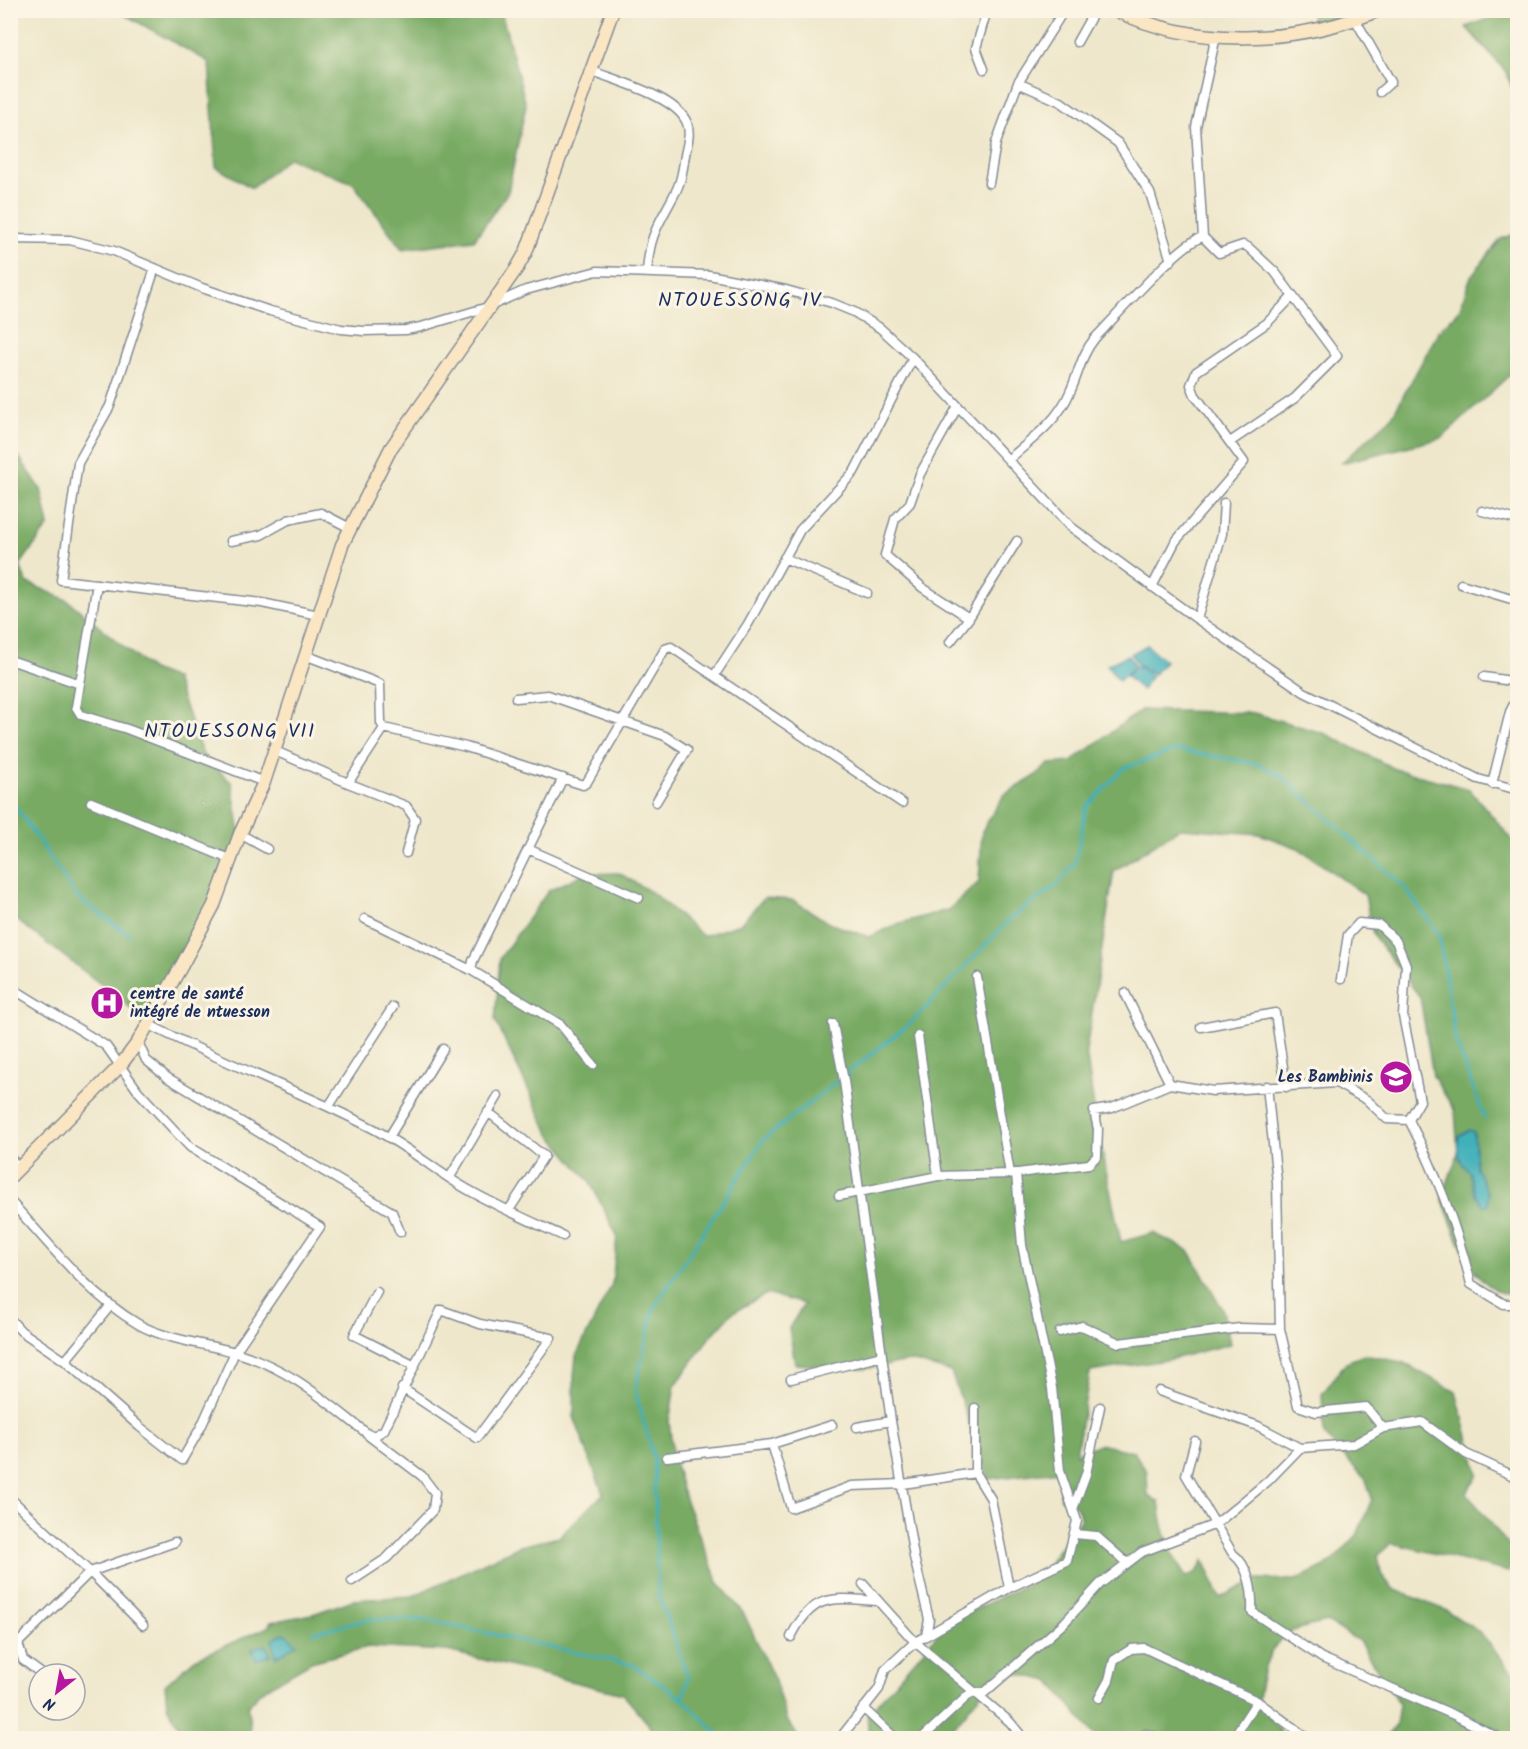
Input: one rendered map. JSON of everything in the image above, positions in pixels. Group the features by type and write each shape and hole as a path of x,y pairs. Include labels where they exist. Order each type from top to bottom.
{"street":[{"path":"10,1158 15,1172 120,1066 138,1042 208,915 232,860 240,834 264,782 330,576 351,529 392,448 526,252 613,10"},
{"path":"984,69 976,48 987,10"},
{"path":"989,183 996,143 1018,83 1064,10"},
{"path":"1077,42 1095,10"},
{"path":"1115,10 1142,23 1216,36 1284,34 1334,27 1379,10"},
{"path":"1355,19 1391,82 1380,92"},
{"path":"1216,36 1196,128 1203,237 1219,253 1243,245 1248,247 1275,272 1291,298 1337,356 1295,398 1230,442"},
{"path":"592,71 642,90 674,106 687,122 689,133 682,174 676,192 650,241 647,272"},
{"path":"1018,83 1061,102 1118,143 1150,193 1171,261"},
{"path":"1008,460 1044,429 1062,408 1084,352 1171,261 1196,238 1203,237"},
{"path":"10,238 70,240 114,251 270,311 341,329 406,330 488,307 526,290 597,271 709,275 786,290 832,303 854,312 880,328 913,358 1071,527 1197,619 1304,692 1492,784 1518,790"},
{"path":"155,268 110,406 78,463 61,580 262,603 318,615"},
{"path":"1152,587 1175,542 1244,462 1195,395 1192,380 1196,372 1267,323 1291,298"},
{"path":"714,676 748,624 800,530 854,472 913,358"},
{"path":"958,406 920,474 910,503 895,519 885,555 923,588 969,618"},
{"path":"1197,619 1222,534 1224,503"},
{"path":"1482,511 1518,520"},
{"path":"231,541 261,535 288,520 321,513 351,529"},
{"path":"950,642 969,618 1017,541"},
{"path":"784,558 867,593"},
{"path":"97,584 76,706 81,715 127,729 264,782"},
{"path":"1461,584 1518,601"},
{"path":"305,655 380,684 381,723 384,728 466,747 579,784 587,782 666,647 671,647 902,804"},
{"path":"13,661 80,684"},
{"path":"1484,677 1518,682"},
{"path":"516,698 548,695 665,736 687,750 656,802"},
{"path":"1492,784 1510,712 1518,696"},
{"path":"348,783 384,728"},
{"path":"273,750 406,806 415,819 406,853"},
{"path":"471,970 473,961 563,778"},
{"path":"91,802 232,860"},
{"path":"240,834 267,849"},
{"path":"528,849 639,898"},
{"path":"365,919 471,970 561,1025 593,1065"},
{"path":"1341,979 1348,935 1359,923 1379,925 1396,941 1406,965 1403,1016 1420,1101 1409,1120"},
{"path":"841,1737 879,1689 885,1670 915,1642 1009,1588 1067,1561 1075,1534 1077,1521 1060,1471 1052,1388 1022,1245 1013,1174 978,977"},
{"path":"10,987 106,1046 152,1108 190,1148 320,1227 235,1352 201,1426 185,1457 180,1460 65,1361 21,1331 10,1319"},
{"path":"1125,993 1170,1084"},
{"path":"329,1106 393,1007"},
{"path":"1201,1027 1275,1013 1286,1086"},
{"path":"148,1024 229,1065 329,1106 389,1137 450,1177 509,1210 563,1236"},
{"path":"833,1024 844,1081 891,1421 914,1557 929,1619 926,1636"},
{"path":"918,1036 938,1176"},
{"path":"138,1042 146,1060 168,1078 392,1212 400,1232"},
{"path":"389,1137 443,1049"},
{"path":"839,1196 858,1194 873,1188 938,1176 1013,1174 1093,1162 1097,1156 1098,1129 1094,1111 1112,1108 1170,1084 1213,1091 1336,1083 1367,1100 1387,1119 1409,1120"},
{"path":"1267,1086 1277,1182 1280,1329 1298,1406 1317,1412 1366,1407 1383,1428"},
{"path":"450,1177 498,1096"},
{"path":"488,1112 544,1156 509,1210"},
{"path":"1409,1120 1428,1156 1462,1249 1471,1284 1504,1304 1518,1304"},
{"path":"10,1201 61,1258 111,1305 141,1326 161,1334 235,1352 283,1370 422,1476 435,1493 433,1510 387,1558 352,1581"},
{"path":"377,1292 354,1335 413,1365"},
{"path":"65,1361 111,1305"},
{"path":"369,1435 376,1435 384,1430 402,1388 441,1310 480,1324 551,1338 477,1438 402,1388"},
{"path":"1060,1332 1082,1326 1119,1343 1240,1328 1280,1329"},
{"path":"790,1379 882,1356"},
{"path":"1159,1391 1258,1426 1300,1448 1354,1444 1383,1428 1422,1422 1466,1454 1518,1478"},
{"path":"1073,1509 1086,1474 1100,1407"},
{"path":"975,1408 975,1473 991,1499 1009,1588"},
{"path":"857,1427 891,1421"},
{"path":"667,1457 772,1444 832,1425"},
{"path":"1195,1441 1186,1475 1233,1554 1244,1562 1252,1612 1322,1658 1454,1714 1499,1738"},
{"path":"772,1444 791,1508 852,1486 903,1484 975,1473"},
{"path":"922,1738 972,1692 984,1693 1064,1623 1100,1584 1127,1563 1142,1552 1216,1524 1268,1481 1300,1448"},
{"path":"10,1498 144,1626"},
{"path":"1075,1534 1096,1536 1127,1563"},
{"path":"10,1651 90,1572 175,1542"},
{"path":"862,1584 915,1642 1010,1722 1023,1738"},
{"path":"791,1637 801,1617 830,1598 878,1600"},
{"path":"10,1637 18,1643 23,1660 27,1663"},
{"path":"1099,1698 1109,1680 1114,1660 1131,1649 1144,1648 1257,1701 1307,1738"},
{"path":"1233,1738 1257,1701"},
{"path":"863,1708 895,1738"},
{"path":"1146,1734 1159,1738"}],"green space":[{"path":"118,11 501,11 526,105 508,192 474,240 402,249 353,183 288,158 252,188 216,167 209,62"},
{"path":"1311,11 1381,11 1313,28"},
{"path":"1509,11 1517,11 1517,101 1506,72 1466,27"},
{"path":"1517,233 1517,368 1442,438 1341,463 1391,418 1439,331 1459,311 1471,276 1501,239"},
{"path":"10,444 41,489 49,525 20,565 26,582 67,600 152,670 175,679 203,755 232,783 240,834 232,860 148,1024 119,998 11,916"},
{"path":"1141,710 1254,713 1326,734 1395,769 1469,789 1517,845 1518,1293 1513,1296 1485,1283 1467,1258 1453,1228 1442,1198 1458,1153 1455,1111 1433,1076 1420,997 1373,935 1365,895 1298,848 1259,834 1180,828 1114,871 1086,1051 1097,1128 1121,1242 1153,1233 1189,1250 1223,1310 1230,1344 1172,1359 1090,1372 1076,1454 1099,1444 1134,1452 1147,1472 1148,1495 1159,1502 1162,1522 1175,1560 1186,1577 1197,1572 1204,1560 1220,1598 1257,1579 1296,1580 1331,1563 1357,1535 1372,1499 1366,1480 1324,1435 1322,1394 1346,1362 1364,1355 1402,1362 1456,1392 1478,1474 1467,1493 1517,1556 1508,1572 1392,1543 1378,1555 1381,1574 1393,1589 1447,1611 1481,1633 1517,1678 1517,1738 1386,1738 1396,1724 1399,1704 1359,1641 1327,1622 1289,1633 1276,1645 1266,1663 1258,1701 1282,1734 1291,1738 1097,1738 1050,1681 1000,1670 945,1738 869,1738 867,1715 947,1623 1042,1577 1053,1557 1082,1518 1076,1506 1061,1499 1059,1471 989,1479 951,1372 911,1361 863,1369 795,1364 789,1328 804,1304 766,1294 732,1313 706,1342 675,1386 669,1422 674,1461 685,1499 718,1582 744,1614 775,1681 786,1719 799,1738 652,1738 649,1725 623,1694 447,1651 368,1647 311,1662 260,1692 248,1706 251,1738 186,1738 167,1706 165,1685 195,1659 268,1627 271,1622 313,1614 353,1600 413,1596 520,1546 559,1537 603,1494 574,1417 574,1376 576,1356 612,1284 617,1236 590,1182 549,1133 495,1020 500,958 548,891 583,874 619,873 653,893 703,936 740,924 764,898 793,900 829,923 869,937 900,923 948,910 979,882 982,831 1004,795 1034,777 1049,764 1071,762"}],"water":[{"path":"1147,645 1165,661 1154,674 1137,664 1131,654"},
{"path":"1128,655 1135,666 1119,681 1107,665"},
{"path":"1138,666 1152,676 1142,690 1126,676"},
{"path":"1469,1130 1474,1132 1476,1167 1488,1194 1488,1205 1483,1205 1475,1195 1469,1171 1459,1155 1457,1145 1459,1136"},
{"path":"285,1633 297,1644 276,1657 272,1640"},
{"path":"266,1645 271,1655 256,1660 252,1648"}],"waterway":[{"path":"683,1699 688,1677 658,1594 654,1459 635,1390 654,1308 763,1140 913,1021 1011,918 1056,886 1075,863 1086,808 1124,768 1176,750 1259,764 1283,777 1405,888 1439,935 1456,1043 1485,1118"},
{"path":"10,798 77,897 129,935"},
{"path":"314,1632 371,1619 427,1620 633,1665 683,1699 722,1738"}],"place":[{"name":"centre de santé intégré de ntuesson","path":"107,1003"},
{"name":"Les Bambinis","path":"1396,1077"}],"district":[{"name":"NTOUESSONG IV","path":"740,301"},
{"name":"NTOUESSONG VII","path":"230,732"}]}
